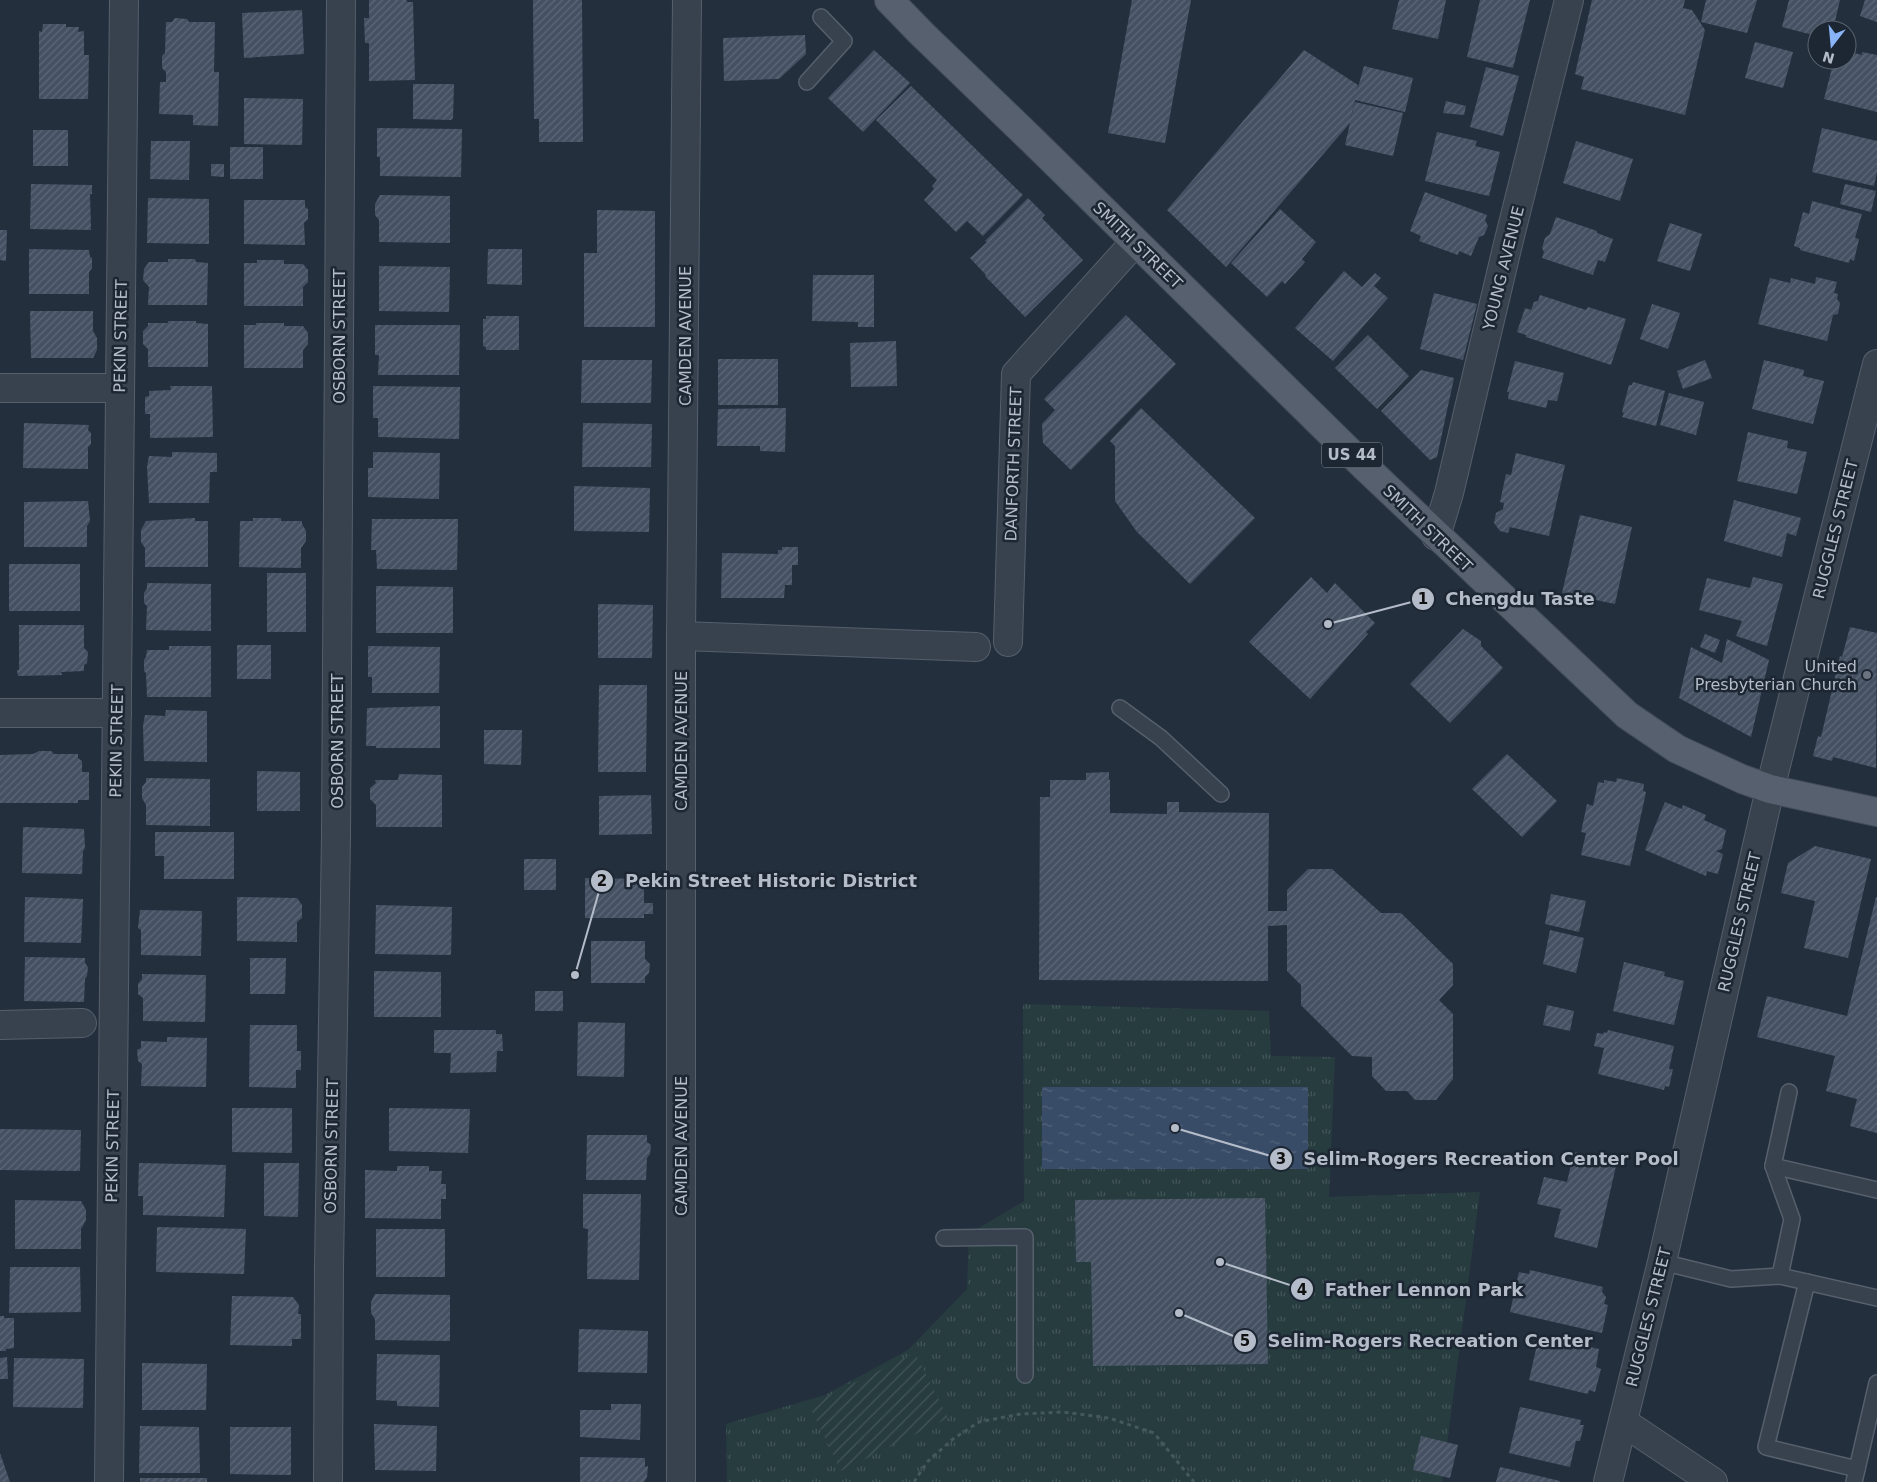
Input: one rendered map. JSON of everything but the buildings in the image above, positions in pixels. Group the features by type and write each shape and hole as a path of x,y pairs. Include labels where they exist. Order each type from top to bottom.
{"main road":[{"name":"SMITH STREET","path":"889,0 1436,536 1627,715 1677,749 1742,779 1770,789 1877,812"}],"street":[{"name":"PEKIN STREET","path":"109,1482 124,0"},
{"name":"OSBORN STREET","path":"328,1482 329,1247 336,836 341,0"},
{"name":"CAMDEN AVENUE","path":"681,1482 681,636 686,0"},
{"name":"YOUNG AVENUE","path":"1436,536 1449,494 1569,0"},
{"name":"DANFORTH STREET","path":"1008,642 1016,374 1135,242"},
{"name":"RUGGLES STREET","path":"1608,1482 1662,1262 1770,789 1877,364"},
{"path":"0,388 120,388"},
{"path":"681,636 976,647"},
{"path":"0,713 116,713"},
{"path":"0,1024 82,1024"},
{"path":"1623,1422 1714,1482"}],"lane":[{"path":"807,82 844,41 821,17"},
{"path":"1120,708 1162,738 1221,794"},
{"path":"1780,1276 1792,1219 1773,1166 1790,1092"},
{"path":"1773,1166 1877,1190"},
{"path":"944,1238 1025,1237 1025,1375"},
{"path":"1662,1262 1731,1279 1780,1276 1877,1298"},
{"path":"1806,1282 1766,1447 1856,1475 1877,1383"}],"path":[{"path":"914,1482 927,1462 953,1439 979,1422 1021,1414 1063,1412 1109,1418 1154,1433 1194,1482"}],"green space":[{"path":"1023,1004 1269,1011 1271,1056 1335,1057 1329,1197 1480,1192 1442,1482 727,1482 726,1424 825,1395 908,1350 967,1289 969,1234 1024,1201"},
{"path":"915,1353 948,1418 841,1471 809,1405"}],"water":[{"path":"1042,1087 1308,1087 1308,1169 1042,1169"}],"place":[{"name":"Chengdu Taste","path":"1328,624"},
{"name":"United Presbyterian Church","path":"1867,675"},
{"name":"Pekin Street Historic District","path":"575,975"},
{"name":"Selim-Rogers Recreation Center Pool","path":"1175,1128"},
{"name":"Father Lennon Park","path":"1220,1262"},
{"name":"Selim-Rogers Recreation Center","path":"1179,1313"}]}
